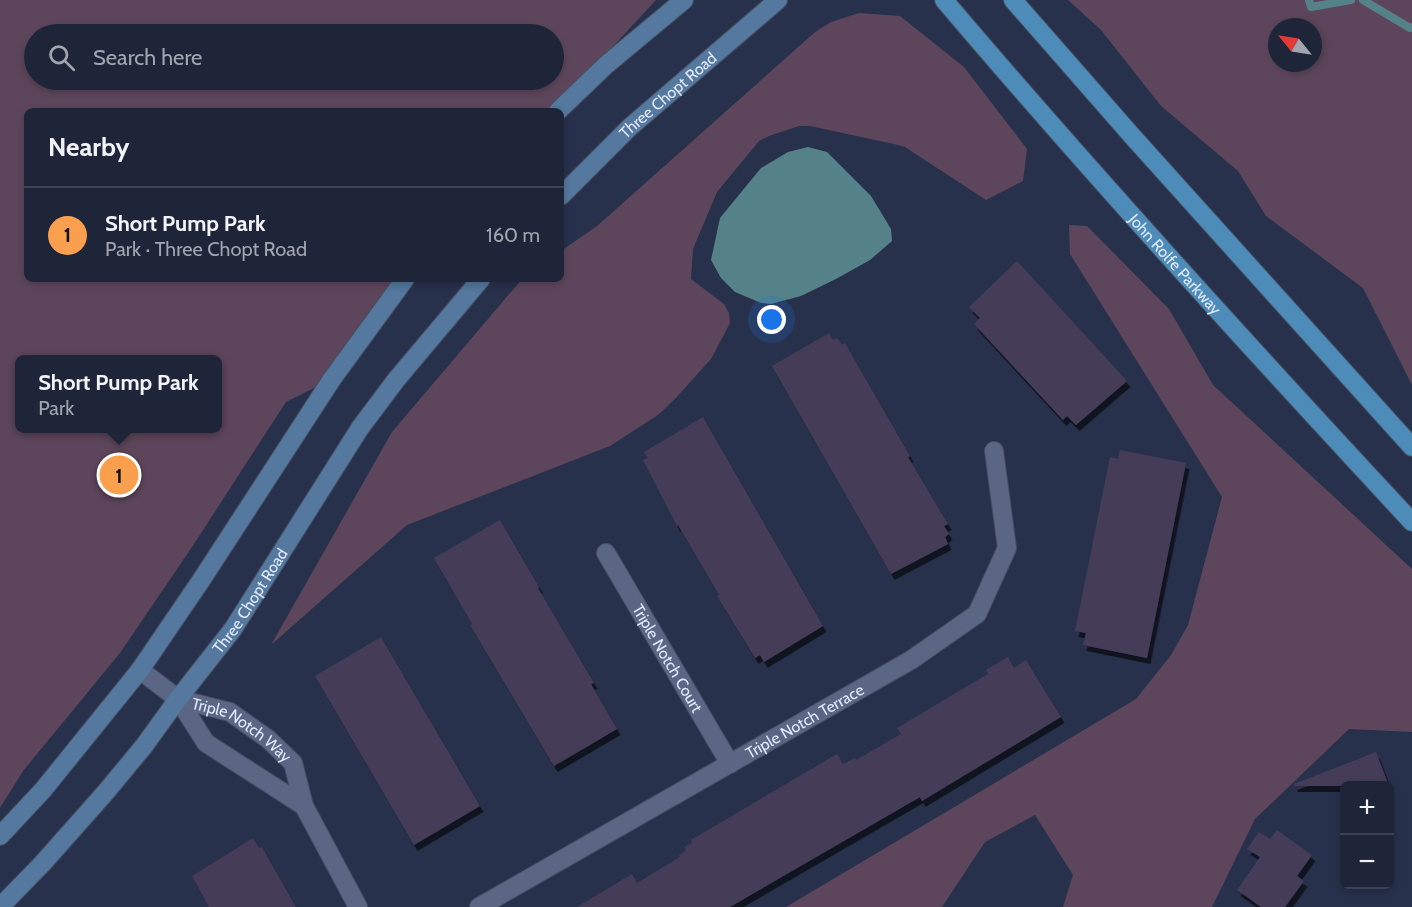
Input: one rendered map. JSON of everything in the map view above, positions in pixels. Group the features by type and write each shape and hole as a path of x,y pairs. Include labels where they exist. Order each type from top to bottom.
{"main road":[{"path":"561,108 606,65 684,0"},
{"name":"Three Chopt Road","path":"564,193 630,127 778,0"},
{"name":"John Rolfe Parkway","path":"944,0 1296,397 1412,522"},
{"path":"1013,0 1412,447"},
{"path":"0,836 43,790 140,670 332,379 403,282"},
{"name":"Three Chopt Road","path":"0,907 42,864 144,746 233,629 360,428 396,380 478,282"}],"street":[{"name":"Triple Notch Terrace","path":"479,907 911,660 977,614 1007,548 994,451"},
{"name":"Triple Notch Court","path":"606,553 730,764"},
{"name":"Triple Notch Way","path":"140,670 178,699 206,743 304,806"},
{"name":"Triple Notch Way","path":"178,699 230,712 268,739 292,763 304,806 358,907"}],"shaded area":[{"path":"0,0 656,0 556,108 24,108 24,282 403,282 332,379 286,402 120,653 23,771 0,808"},
{"path":"1068,0 1412,0 1412,385 1363,288 1266,216 1238,171 1161,106 1101,30"},
{"path":"859,13 900,16 964,67 1027,149 1023,181 986,200 905,147 894,144 810,126 799,126 759,141 717,192 693,249 691,279 724,304 729,313 730,323 711,359 674,400 658,415 610,446 407,525 271,645 392,432 519,282 564,282 564,249 597,226 815,32 831,22"},
{"path":"808,147 827,152 871,196 891,229 892,241 870,260 801,296 771,304 761,303 735,292 721,278 711,260 720,218 761,168 788,152"},
{"path":"1069,225 1087,226 1169,309 1213,385 1412,569 1412,732 1349,729 1255,819 1212,907 1063,907 1073,875 1035,815 985,842 942,907 786,907 1136,699 1171,655 1188,625 1222,497 1070,254"}],"building":[{"path":"1017,261 1127,381 1076,425 1067,416 1063,420 974,324 980,318 969,307"},
{"path":"829,333 833,340 837,338 842,345 845,343 948,524 944,526 949,534 945,537 948,544 891,574 772,366"},
{"path":"703,417 823,626 764,662 760,655 755,658 717,596 719,595 677,526 643,460 648,458 644,452"},
{"path":"1120,450 1186,463 1147,658 1083,645 1086,633 1075,631 1110,457 1118,459"},
{"path":"500,520 594,683 591,684 617,729 554,766 470,625 472,624 434,558"},
{"path":"381,637 480,806 414,845 315,676"},
{"path":"1008,657 1014,668 1026,660 1061,717 922,801 920,797 730,907 577,907 632,874 637,883 680,857 679,855 686,850 684,847 692,843 691,840 837,754 843,764 855,758 856,760 901,734 897,728 988,674 986,670"},
{"path":"1376,752 1387,781 1340,781 1340,786 1294,786 1294,784"},
{"path":"1277,830 1312,855 1297,876 1304,881 1285,907 1261,907 1237,890 1260,857 1247,849 1259,832 1270,839"},
{"path":"253,838 259,848 262,847 296,907 209,907 192,876"}],"waterway":[{"path":"1309,0 1311,7 1351,0"},
{"path":"1363,0 1410,28 1412,27"}],"place":[{"name":"Short Pump Park","path":"119,475"}]}
